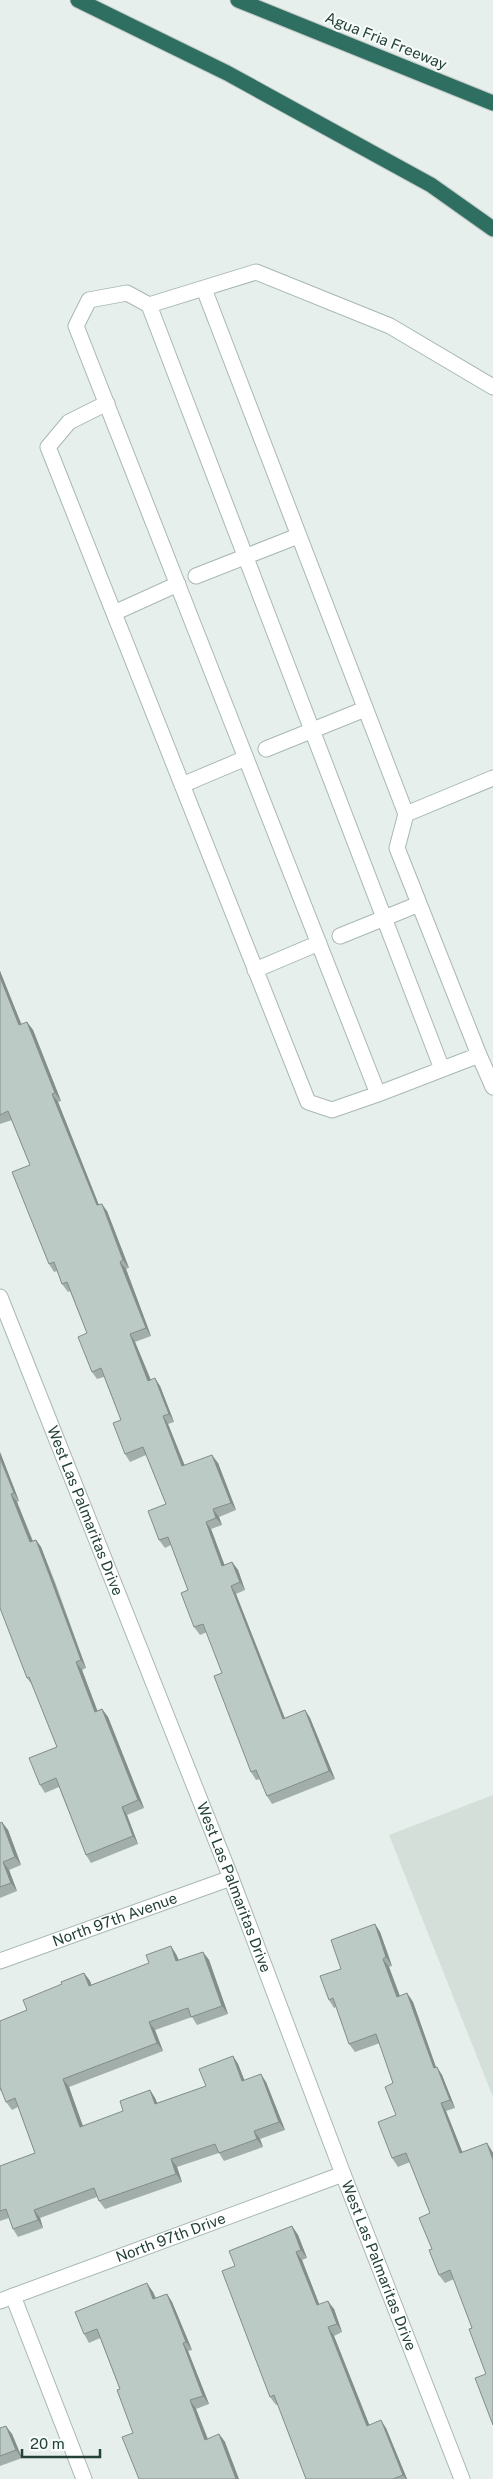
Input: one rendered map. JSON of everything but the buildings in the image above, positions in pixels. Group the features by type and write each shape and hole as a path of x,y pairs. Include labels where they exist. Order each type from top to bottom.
{"highway":[{"path":"78,0 227,73 423,180 493,229"},
{"name":"Agua Fria Freeway","path":"238,0 493,103"}],"street":[{"path":"149,305 256,272 390,326 493,387"},
{"path":"204,289 406,814 397,848 493,1087"},
{"path":"378,1094 76,326 89,300 127,293 149,305 442,1069"},
{"path":"107,403 69,422 48,446 308,1102 332,1110 479,1055"},
{"path":"196,576 298,536"},
{"path":"114,613 178,584"},
{"path":"266,748 365,709"},
{"path":"182,784 246,758"},
{"path":"406,814 493,778"},
{"path":"340,936 419,904"},
{"path":"255,970 318,943"},
{"name":"West Las Palmaritas Drive","path":"0,1296 230,1878 462,2479"},
{"name":"North 97th Avenue","path":"0,1961 230,1878"},
{"name":"North 97th Drive","path":"6,2298 343,2174"},
{"path":"6,2298 84,2479"}],"shaded area":[{"path":"493,1795 493,2097 389,1835"}]}
